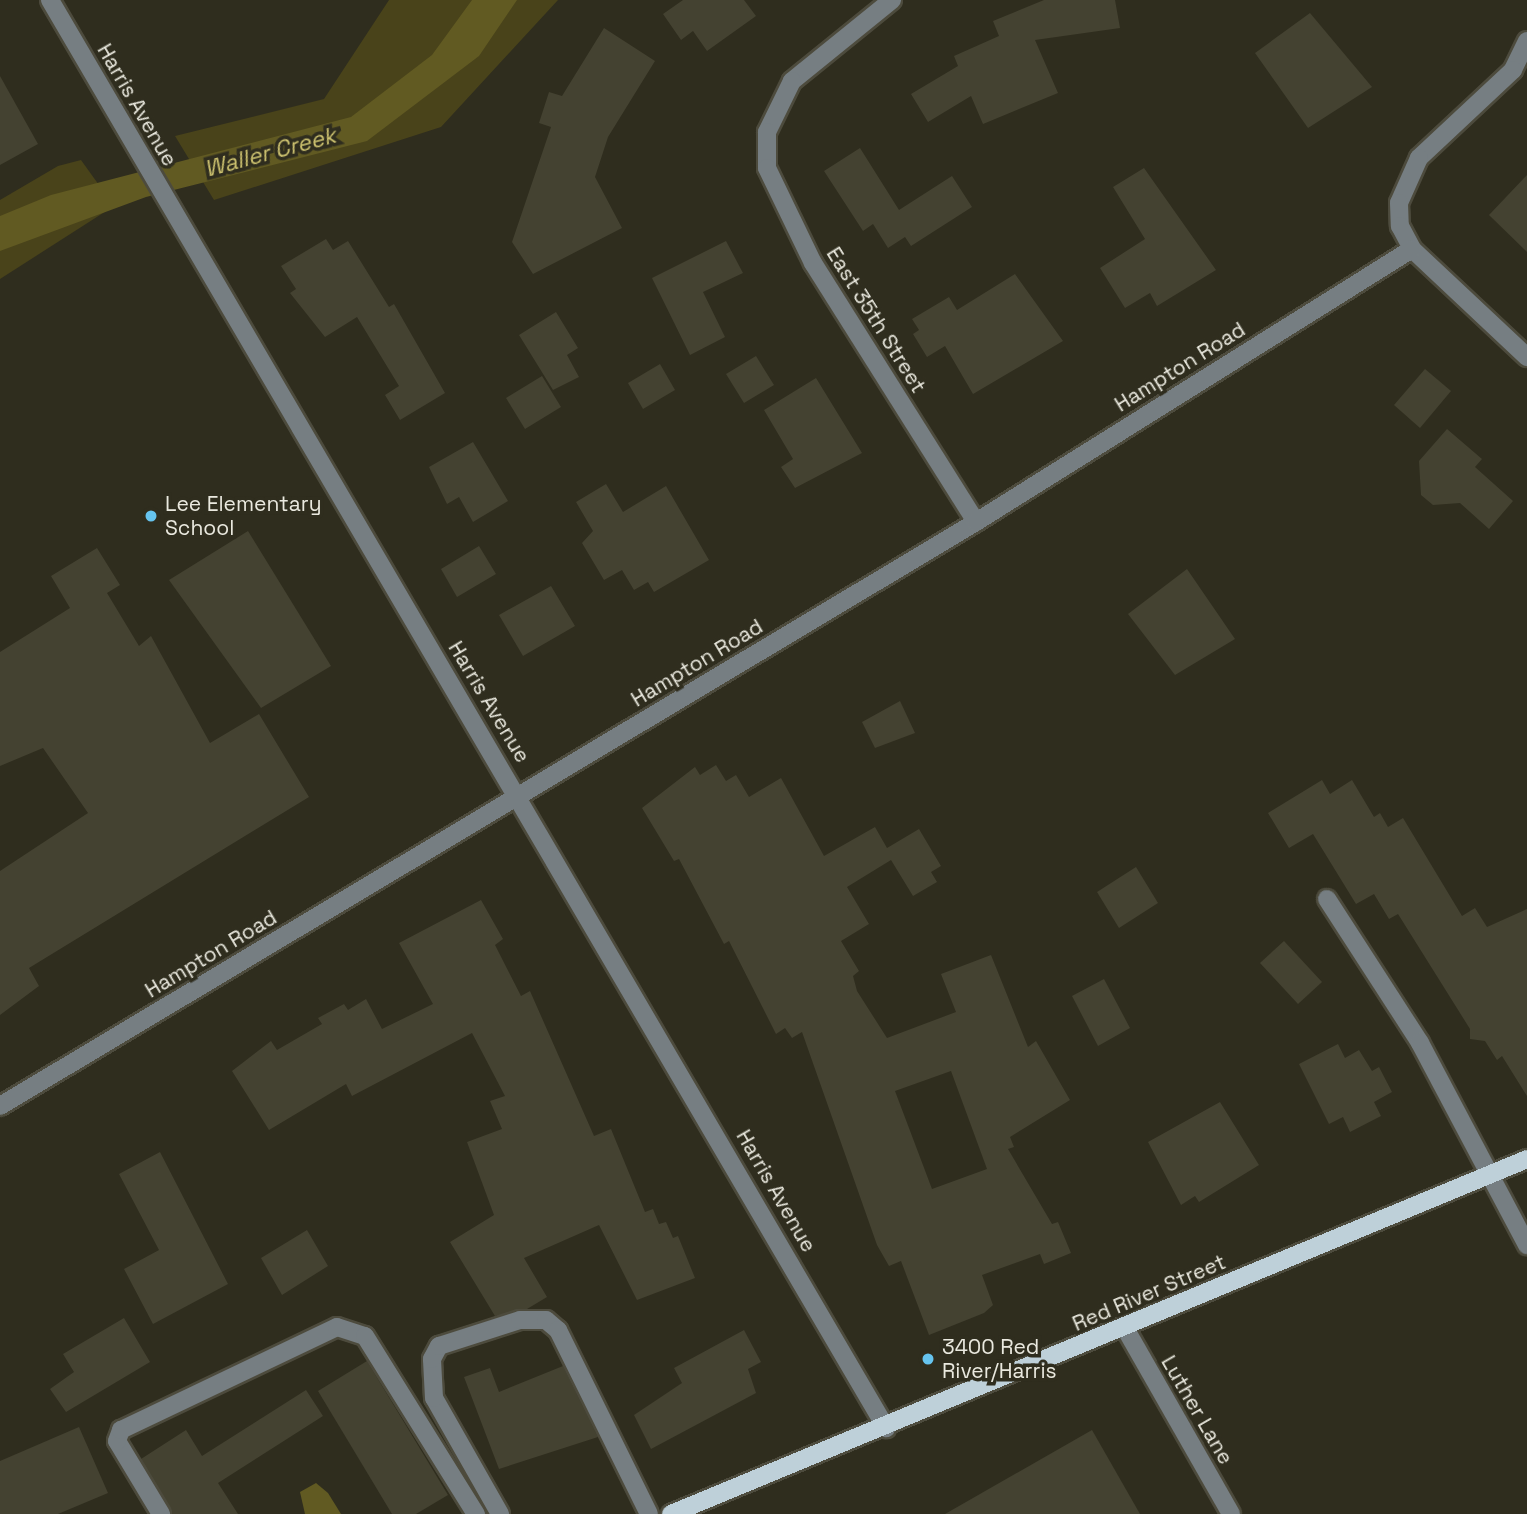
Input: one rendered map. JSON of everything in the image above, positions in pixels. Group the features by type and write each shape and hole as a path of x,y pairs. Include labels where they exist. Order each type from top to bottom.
{"main road":[{"name":"Red River Street","path":"671,1514 886,1428 1527,1159"}],"street":[{"name":"Harris Avenue","path":"50,0 181,227 520,798 886,1428"},
{"name":"East 35th Street","path":"892,0 792,81 767,132 767,168 786,216 976,522"},
{"path":"1527,41 1513,70 1419,158 1405,180 1400,226 1412,249 1527,357"},
{"name":"Hampton Road","path":"0,1106 520,798 976,522 1412,249"},
{"path":"1327,899 1420,1043 1487,1174 1527,1244"},
{"path":"500,1514 434,1398 432,1359 439,1346 520,1320 546,1320 558,1330 649,1514"},
{"path":"161,1514 117,1441 121,1430 337,1327 365,1336 476,1514"},
{"name":"Luther Lane","path":"1125,1328 1231,1514"}],"shaded area":[{"path":"389,0 558,0 441,127 214,200 175,136 324,99"},
{"path":"81,160 114,206 0,279 0,200 58,166"}],"water":[{"name":"Waller Creek","path":"472,0 517,0 479,56 367,141 146,197 0,251 0,216 51,195 351,117 432,55"},
{"path":"316,1483 328,1493 341,1514 305,1514 300,1492"}],"building":[{"path":"683,0 744,0 756,16 707,51 693,31 681,40 663,14"},
{"path":"1044,0 1115,0 1120,28 1035,40 1058,93 983,124 971,96 928,122 911,94 958,66 954,56 999,36 993,21"},
{"path":"1310,13 1372,87 1308,128 1255,53"},
{"path":"604,28 655,61 608,137 595,177 622,228 533,274 512,242 551,127 539,123 549,92 562,96"},
{"path":"0,76 38,144 0,165"},
{"path":"860,148 899,210 952,176 972,207 911,246 905,237 888,248 873,224 863,231 824,171"},
{"path":"1144,168 1216,270 1157,306 1150,293 1125,308 1100,268 1145,239 1113,187"},
{"path":"1527,175 1527,252 1489,215"},
{"path":"326,239 333,250 348,241 389,307 394,304 445,393 400,420 385,395 399,386 357,317 325,337 290,293 296,289 281,266"},
{"path":"726,241 743,273 703,292 725,337 690,355 652,278"},
{"path":"1015,274 1063,341 973,394 945,346 927,357 913,334 919,330 912,319 949,297 957,310"},
{"path":"556,312 578,348 567,355 579,377 553,390 519,335"},
{"path":"756,356 774,385 744,403 726,374"},
{"path":"660,364 675,390 643,409 628,383"},
{"path":"1425,369 1451,391 1420,428 1394,405"},
{"path":"542,376 561,407 525,429 506,398"},
{"path":"816,378 862,453 795,488 781,467 793,459 764,410"},
{"path":"1447,429 1482,459 1475,467 1513,501 1489,529 1460,503 1433,505 1421,495 1419,461"},
{"path":"473,442 508,501 473,522 459,497 447,504 429,467"},
{"path":"606,484 623,512 666,486 709,560 654,592 648,582 634,590 622,570 604,580 582,543 593,531 576,502"},
{"path":"248,531 331,666 261,708 169,580"},
{"path":"479,546 496,574 457,597 441,569"},
{"path":"97,548 120,585 107,593 139,646 151,636 210,743 259,714 309,797 29,968 39,986 0,1015 0,871 88,813 43,748 0,766 0,652 70,608 51,576"},
{"path":"1187,569 1235,639 1175,675 1128,614"},
{"path":"551,586 575,626 523,656 499,615"},
{"path":"900,701 915,733 875,748 862,722"},
{"path":"716,765 726,781 736,775 749,797 781,778 824,856 875,827 887,848 919,829 941,866 931,872 937,882 913,896 891,860 847,887 869,924 841,941 859,971 853,976 857,991 887,1038 956,1012 941,974 991,955 1028,1047 1036,1041 1070,1100 1010,1137 1014,1147 1008,1149 1052,1224 1058,1222 1071,1253 1044,1264 1040,1254 982,1275 993,1305 984,1313 929,1335 901,1261 889,1266 877,1245 802,1032 792,1038 785,1028 776,1034 729,941 724,944 679,859 674,861 642,808 695,767 700,775","holes":["951,1071 987,1169 932,1189 895,1091"]},
{"path":"1322,780 1330,794 1352,780 1374,817 1380,813 1388,827 1403,818 1462,916 1475,908 1487,927 1527,909 1527,1096 1502,1056 1497,1060 1485,1041 1470,1039 1470,1029 1398,914 1389,919 1374,894 1356,904 1313,834 1289,848 1268,813"},
{"path":"1136,867 1158,903 1119,928 1097,892"},
{"path":"481,900 503,939 495,945 521,996 530,991 594,1136 611,1129 645,1212 653,1209 659,1224 666,1222 673,1238 678,1236 695,1278 637,1300 599,1225 524,1258 547,1297 527,1309 495,1316 450,1242 494,1215 467,1142 502,1129 490,1101 505,1096 472,1033 352,1096 346,1084 269,1130 232,1071 271,1041 277,1050 322,1024 318,1018 344,1004 348,1010 366,999 382,1029 433,1004 399,943"},
{"path":"1284,941 1322,982 1298,1004 1260,963"},
{"path":"1104,979 1130,1028 1098,1046 1072,996"},
{"path":"1338,1044 1345,1058 1359,1050 1372,1071 1379,1067 1392,1092 1374,1102 1381,1116 1350,1132 1343,1117 1329,1124 1299,1064"},
{"path":"1220,1102 1259,1165 1199,1202 1195,1196 1181,1205 1148,1142"},
{"path":"160,1152 228,1284 153,1324 124,1269 159,1250 119,1174"},
{"path":"307,1230 328,1266 282,1295 261,1258"},
{"path":"124,1318 150,1362 66,1412 50,1389 74,1372 63,1354"},
{"path":"744,1330 761,1362 748,1369 756,1393 651,1449 634,1415 682,1383 674,1368"},
{"path":"367,1361 448,1495 416,1514 392,1514 318,1391"},
{"path":"563,1366 598,1437 499,1469 464,1377 490,1368 499,1392"},
{"path":"306,1390 323,1416 218,1483 238,1514 172,1514 141,1459 186,1430 202,1456"},
{"path":"79,1427 108,1493 58,1514 0,1514 0,1461"},
{"path":"1092,1430 1140,1514 945,1514"}],"place":[{"name":"Lee Elementary School","path":"151,516"},
{"name":"3400 Red River/Harris","path":"928,1359"}]}
